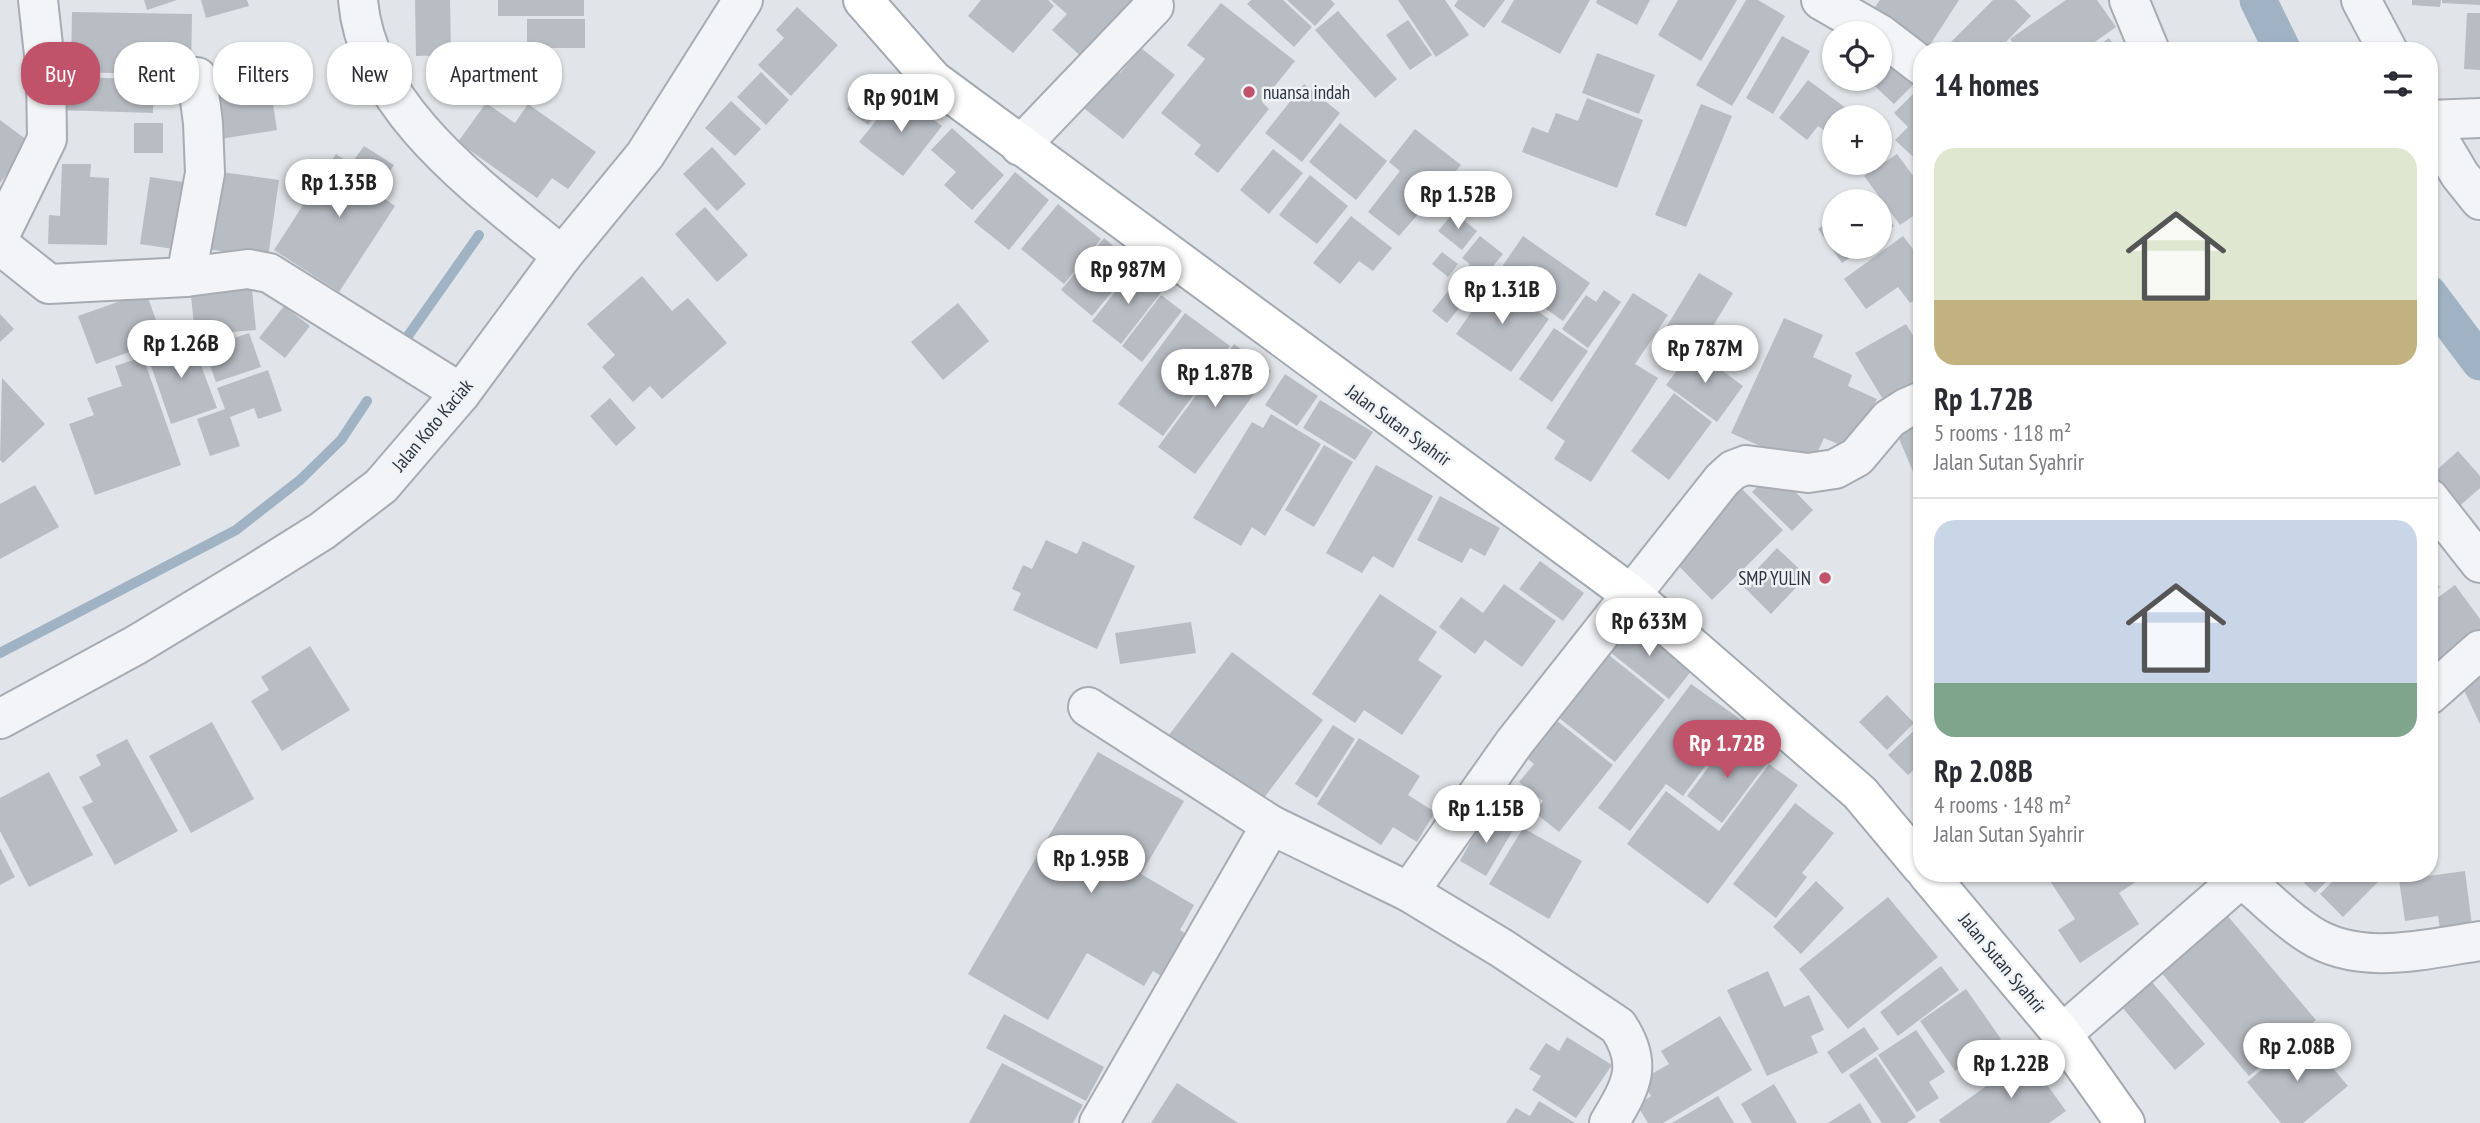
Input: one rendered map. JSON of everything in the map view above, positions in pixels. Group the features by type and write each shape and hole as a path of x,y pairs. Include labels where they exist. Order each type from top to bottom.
{"main road":[{"name":"Jalan Sutan Syahrir","path":"863,0 933,80 1632,595 1860,793 1913,856"},
{"name":"Jalan Sutan Syahrir","path":"1935,882 2062,1034 2125,1123"}],"street":[{"path":"0,235 47,139 46,73 38,0"},
{"path":"358,0 365,39 377,71 402,107 480,188 562,256"},
{"name":"Jalan Koto Kaciak","path":"0,719 136,645 321,531 380,486 452,387 645,155 743,0"},
{"path":"1821,0 1869,21"},
{"path":"2129,0 2146,42"},
{"path":"2361,0 2383,42"},
{"path":"1020,146 1154,6"},
{"path":"1892,40 1913,58"},
{"path":"186,277 205,173 204,123 199,90"},
{"path":"2438,120 2480,118"},
{"path":"2438,137 2460,175 2480,200"},
{"path":"0,245 49,284 186,277 248,269 260,271 281,279 452,387"},
{"path":"1409,891 1514,743 1702,502 1733,470 1746,464 1808,473 1835,469 1857,457 1889,419 1913,405"},
{"path":"2438,509 2480,563"},
{"path":"2438,687 2480,650"},
{"path":"1088,707 1271,825 1409,891 1503,949 1618,1026 1629,1044 1634,1068 1629,1089 1609,1123"},
{"path":"1099,1123 1271,825"},
{"path":"2062,1034 2237,882"},
{"path":"2251,882 2310,935 2356,951 2388,954 2480,942"}],"building":[{"path":"144,0 177,0 147,10"},
{"path":"201,0 247,0 249,6 206,18"},
{"path":"415,0 450,0 451,42 426,42 426,56 416,56"},
{"path":"498,0 584,0 584,16 498,16"},
{"path":"981,0 1048,0 1054,6 1013,53 968,16"},
{"path":"1051,0 1139,0 1084,59 1052,30 1067,14"},
{"path":"1251,0 1283,0 1312,27 1294,47 1247,4"},
{"path":"1287,0 1331,0 1335,4 1315,26"},
{"path":"1398,0 1445,0 1469,35 1436,57"},
{"path":"1458,0 1505,0 1484,28 1454,6"},
{"path":"1514,0 1590,0 1560,54 1501,22"},
{"path":"1597,0 1650,0 1637,25 1596,3"},
{"path":"1678,0 1737,0 1701,61 1658,35"},
{"path":"1746,0 1758,0 1785,16 1732,106 1696,85"},
{"path":"1880,0 1959,0 1932,42 1913,42 1892,29 1892,21 1881,21 1870,14"},
{"path":"1993,0 2015,0 2031,16 2006,42 1951,42"},
{"path":"2066,0 2097,0 2116,27 2095,42 2012,42 2010,39"},
{"path":"2412,0 2441,0 2440,7 2412,5"},
{"path":"2442,0 2480,0 2480,5 2442,3"},
{"path":"1221,3 1295,61 1262,102 1269,109 1218,173 1194,154 1201,145 1161,113 1205,59 1187,45"},
{"path":"797,7 838,45 791,96 758,65 784,38 776,30"},
{"path":"1338,11 1397,79 1375,98 1315,30"},
{"path":"72,12 192,14 192,42 114,42 114,73 100,73 100,42 72,42"},
{"path":"2467,13 2480,13 2480,70 2464,69"},
{"path":"527,19 585,19 585,48 562,48 562,42 527,42"},
{"path":"1408,20 1432,55 1410,70 1386,35"},
{"path":"1782,36 1810,51 1773,114 1746,98"},
{"path":"1141,48 1175,75 1123,139 1076,102 1107,63 1120,73"},
{"path":"1597,53 1655,75 1639,114 1582,93"},
{"path":"1892,63 1913,77 1913,85 1894,104 1880,91 1892,91"},
{"path":"761,72 789,100 766,125 737,97"},
{"path":"213,73 213,105 273,105 277,130 214,140 205,74"},
{"path":"873,76 894,92 868,125 847,109"},
{"path":"100,78 114,78 114,105 153,105 153,113 59,110 59,105 100,105"},
{"path":"1808,80 1842,105 1822,105 1822,129 1818,126 1807,140 1779,118"},
{"path":"1304,84 1340,113 1302,162 1265,133"},
{"path":"898,93 942,126 903,176 859,142"},
{"path":"1913,94 1913,157 1895,140 1908,127 1894,113"},
{"path":"1587,98 1643,120 1617,188 1522,152 1532,127 1548,133 1556,113 1578,121"},
{"path":"731,101 761,129 735,156 705,128"},
{"path":"1701,104 1732,116 1686,227 1655,215"},
{"path":"485,105 489,105 515,123 529,105 596,152 568,189 552,178 537,198 458,142"},
{"path":"0,120 31,143 0,183"},
{"path":"134,123 163,123 163,153 134,153"},
{"path":"1340,123 1387,161 1356,200 1309,162"},
{"path":"952,128 1004,175 972,210 944,185 956,172 931,150"},
{"path":"1415,129 1461,165 1399,236 1368,212 1400,171 1389,162"},
{"path":"364,146 394,165 376,193 395,206 339,292 274,250 336,154 351,164"},
{"path":"712,147 746,184 717,211 683,174"},
{"path":"1273,149 1303,173 1269,214 1240,190"},
{"path":"1897,154 1913,176 1913,216 1900,225 1892,214 1892,189 1874,189 1864,176 1892,175 1892,157"},
{"path":"62,164 91,164 90,177 109,178 107,245 48,244 49,215 60,216"},
{"path":"215,171 279,180 268,257 205,249"},
{"path":"1015,172 1049,200 1009,250 974,222"},
{"path":"1310,175 1348,206 1317,244 1279,215"},
{"path":"150,177 197,184 187,251 140,244"},
{"path":"1058,204 1101,239 1064,284 1021,249"},
{"path":"705,207 748,255 717,282 675,234"},
{"path":"1454,212 1477,231 1462,250 1438,231"},
{"path":"1351,216 1392,248 1373,271 1359,261 1340,284 1313,263"},
{"path":"1480,236 1503,254 1447,323 1432,311 1470,264 1462,258"},
{"path":"1523,236 1590,283 1563,321 1497,274"},
{"path":"1903,236 1913,249 1913,301 1910,303 1898,287 1866,309 1844,279 1871,259 1892,259 1892,244"},
{"path":"1104,238 1135,264 1092,316 1061,290"},
{"path":"1442,252 1458,264 1448,277 1432,264"},
{"path":"1135,267 1163,290 1121,344 1092,321"},
{"path":"1699,273 1733,293 1701,346 1667,326"},
{"path":"642,276 672,311 688,298 727,343 662,399 650,386 633,402 602,367 615,355 587,324"},
{"path":"251,280 256,330 195,335 190,286"},
{"path":"1494,280 1549,319 1511,372 1456,334"},
{"path":"1604,290 1621,302 1588,348 1562,329 1586,295 1596,302"},
{"path":"146,292 163,340 96,364 78,316"},
{"path":"1633,293 1668,315 1635,364 1658,378 1591,482 1554,459 1565,441 1546,428"},
{"path":"1161,295 1182,311 1142,362 1122,346"},
{"path":"958,303 989,341 943,380 911,342"},
{"path":"284,306 310,326 285,358 259,338"},
{"path":"1185,313 1230,346 1163,436 1118,404"},
{"path":"0,314 14,329 0,342"},
{"path":"1784,318 1823,335 1813,357 1852,375 1848,386 1877,399 1854,451 1824,438 1810,468 1731,433"},
{"path":"1906,324 1913,335 1913,391 1887,406 1855,353"},
{"path":"1554,328 1588,351 1552,402 1519,379"},
{"path":"249,333 261,367 216,382 204,348"},
{"path":"190,336 217,408 171,424 146,351"},
{"path":"1234,344 1271,371 1195,474 1158,447"},
{"path":"1693,349 1743,386 1717,422 1666,385"},
{"path":"143,357 181,465 95,495 69,424 94,415 87,398 122,386 115,366"},
{"path":"268,370 282,411 258,419 254,408 230,417 240,446 210,456 197,419 225,409 217,388"},
{"path":"1285,374 1318,396 1297,426 1265,405"},
{"path":"2,378 45,424 3,463 0,460"},
{"path":"1674,393 1712,422 1669,480 1631,451"},
{"path":"610,398 636,428 616,446 590,416"},
{"path":"1320,400 1373,432 1355,460 1303,428"},
{"path":"1271,414 1321,444 1265,536 1252,527 1241,546 1193,518 1252,422 1263,428"},
{"path":"1913,427 1913,472 1897,434"},
{"path":"1324,445 1353,462 1314,527 1285,510"},
{"path":"2458,451 2480,476 2480,488 2455,510 2438,490 2438,469"},
{"path":"1376,465 1433,496 1393,568 1373,556 1362,573 1326,553"},
{"path":"1774,470 1813,510 1792,531 1752,492"},
{"path":"35,485 59,527 0,559 0,504"},
{"path":"1742,489 1783,530 1712,600 1672,559"},
{"path":"1440,496 1500,528 1485,556 1470,548 1462,563 1417,540"},
{"path":"1046,540 1077,554 1083,541 1135,566 1097,649 1013,610 1021,593 1012,589 1023,565 1032,569"},
{"path":"1777,548 1807,576 1771,614 1742,585"},
{"path":"1540,561 1584,593 1563,621 1519,589"},
{"path":"1504,584 1556,621 1522,667 1485,640 1475,654 1439,627 1461,597 1483,613"},
{"path":"2455,585 2480,619 2480,640 2438,671 2438,597"},
{"path":"1380,594 1437,632 1418,660 1442,676 1402,735 1364,710 1355,723 1312,694"},
{"path":"1629,618 1693,669 1669,699 1605,648"},
{"path":"1191,622 1196,653 1120,664 1115,633"},
{"path":"310,646 350,710 282,751 251,701 269,690 261,677"},
{"path":"1600,648 1665,700 1615,762 1549,710"},
{"path":"1232,652 1323,720 1260,803 1169,735"},
{"path":"2480,678 2480,724 2462,686"},
{"path":"1691,684 1740,719 1683,796 1666,784 1630,831 1598,808"},
{"path":"1887,695 1913,724 1887,750 1859,722"},
{"path":"1547,713 1613,765 1559,832 1534,812 1543,801 1519,782 1534,764 1517,750"},
{"path":"212,722 254,799 191,833 149,756"},
{"path":"1333,725 1355,739 1317,798 1295,784"},
{"path":"1913,731 1913,771 1908,775 1888,755"},
{"path":"1731,737 1767,763 1722,823 1687,796"},
{"path":"1359,738 1420,776 1408,795 1435,812 1417,842 1393,827 1381,845 1317,804"},
{"path":"127,739 178,831 115,865 82,807 93,802 79,777 101,765 96,755"},
{"path":"1098,752 1184,801 1141,874 1194,905 1180,930 1191,937 1166,979 1153,971 1144,986 1087,953 1048,1020 968,974"},
{"path":"1769,764 1798,785 1708,904 1627,844 1666,791 1719,831"},
{"path":"49,772 93,855 29,887 0,831 0,798"},
{"path":"1795,803 1834,833 1802,873 1807,877 1776,918 1733,884"},
{"path":"1485,815 1513,830 1486,876 1460,861"},
{"path":"1523,828 1582,861 1549,919 1489,884"},
{"path":"0,848 15,877 0,885"},
{"path":"2465,871 2472,925 2440,929 2438,916 2405,921 2399,882 2438,882 2438,875"},
{"path":"1816,881 1844,908 1801,954 1773,927"},
{"path":"2051,882 2136,882 2119,893 2139,924 2080,963 2058,930 2075,919"},
{"path":"2305,882 2326,882 2315,893"},
{"path":"2332,882 2378,882 2343,917 2320,894"},
{"path":"1888,897 1938,957 1848,1029 1799,969"},
{"path":"2226,914 2316,1020 2249,1076 2159,970"},
{"path":"1941,966 1959,990 1898,1036 1880,1012"},
{"path":"1768,971 1784,1007 1809,995 1824,1030 1811,1036 1818,1053 1767,1076 1727,990"},
{"path":"2146,975 2205,1044 2175,1070 2116,1000"},
{"path":"1966,989 2001,1039 1955,1071 1920,1021"},
{"path":"1004,1014 1104,1067 1086,1101 986,1048"},
{"path":"1720,1016 1752,1070 1663,1123 1648,1123 1637,1105 1651,1096 1641,1080 1669,1064 1661,1051"},
{"path":"1864,1027 1879,1049 1842,1074 1827,1052"},
{"path":"1916,1030 1945,1072 1929,1082 1939,1098 1917,1112 1878,1055"},
{"path":"2304,1034 2348,1086 2303,1123 2281,1123 2247,1082"},
{"path":"1567,1037 1612,1065 1576,1118 1532,1090 1541,1076 1529,1069 1546,1043 1559,1051"},
{"path":"1876,1057 1916,1117 1907,1123 1882,1123 1849,1075"},
{"path":"2027,1057 2066,1111 2049,1123 1941,1123 1939,1120"},
{"path":"1002,1063 1083,1105 1073,1123 969,1123"},
{"path":"1177,1083 1238,1123 1151,1123"},
{"path":"1774,1084 1797,1123 1752,1123 1741,1104"},
{"path":"1718,1096 1734,1123 1672,1123"},
{"path":"1539,1101 1575,1123 1506,1123 1516,1108 1530,1116"},
{"path":"1860,1103 1872,1123 1828,1123"}],"waterway":[{"path":"2258,0 2279,42"},
{"path":"403,343 479,235"},
{"path":"2438,306 2480,362"},
{"path":"0,653 236,530 300,480 341,440 367,401"}],"place":[{"name":"nuansa indah","path":"1249,92"},
{"name":"SMP YULIN","path":"1825,578"}]}
